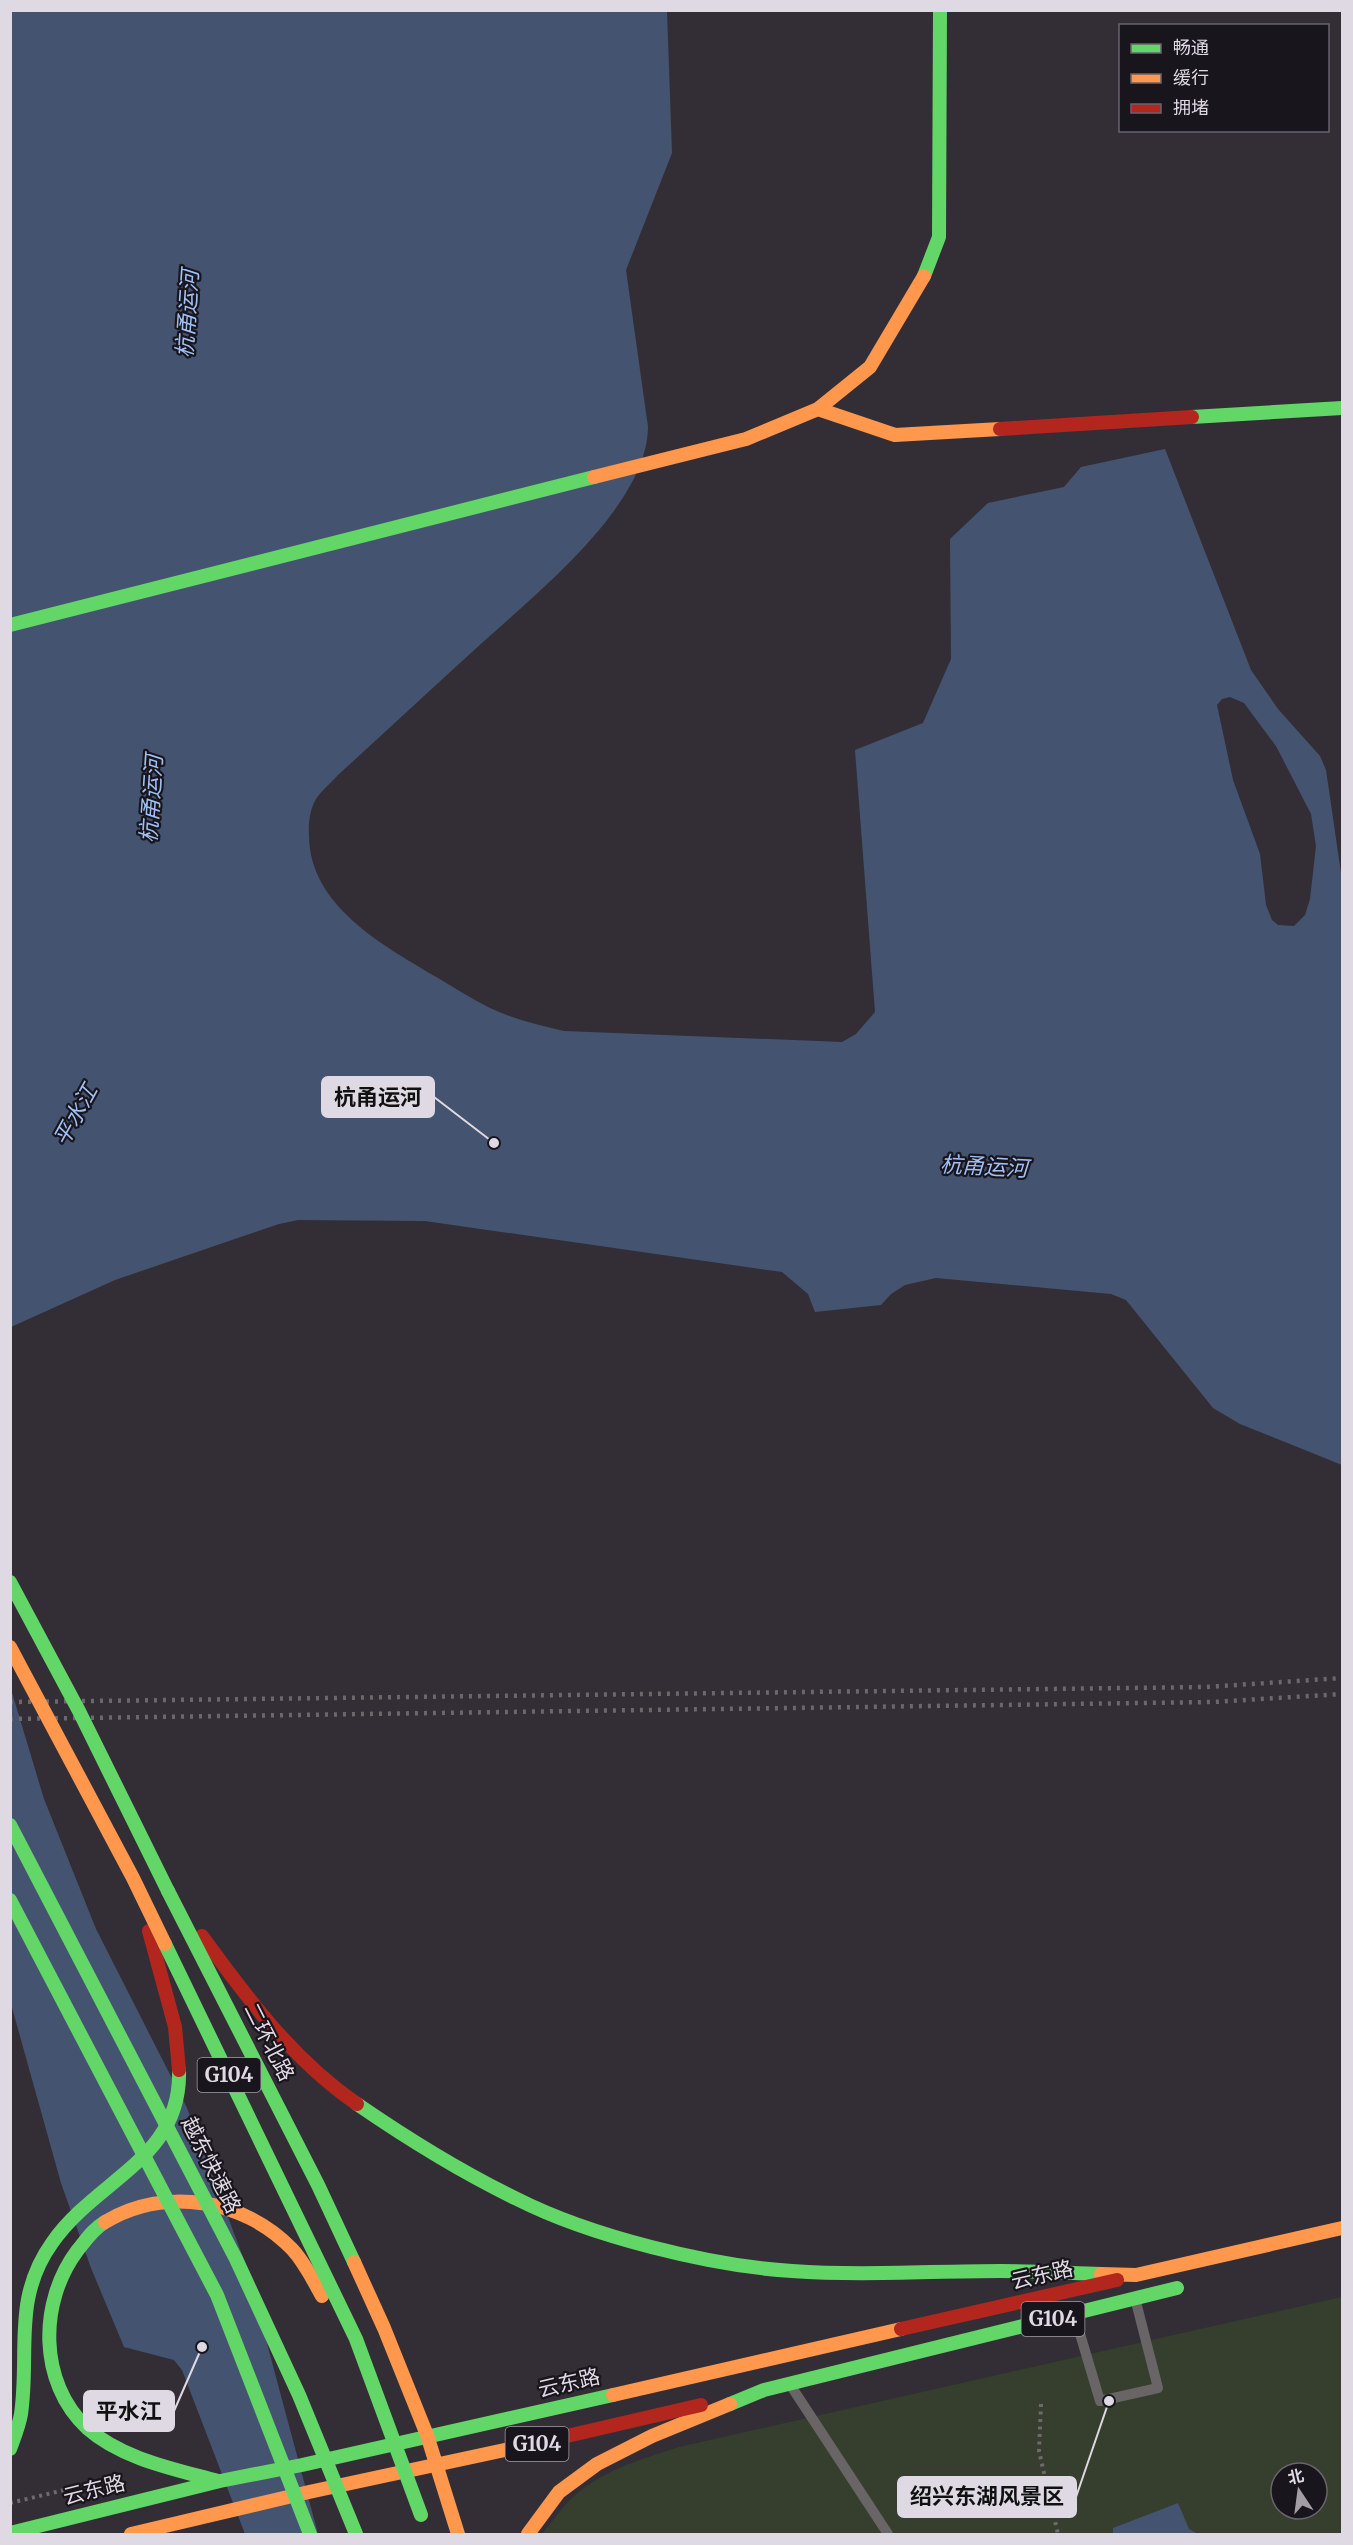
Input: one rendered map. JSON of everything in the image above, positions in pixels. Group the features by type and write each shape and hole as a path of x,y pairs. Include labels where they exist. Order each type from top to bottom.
{"main road":[{"path":"10,625 746,439 818,409 870,367 924,277 939,237 940,10"},
{"path":"818,409 895,435 1342,408"},
{"name":"二环北路","path":"10,1582 318,2185 384,2328 427,2435 458,2535"},
{"name":"G104","path":"10,1647 133,1878 356,2339 421,2522"},
{"name":"越东快速路","path":"10,1825 236,2259 299,2394 356,2535"},
{"path":"10,2449 21,2416 24,2312 35,2270 60,2231 84,2205 153,2147 169,2123 178,2091 178,2059 171,2007 133,1878"},
{"path":"168,1891 253,2006 298,2054 345,2095 409,2139 518,2200 583,2226 636,2242 703,2258 790,2271 864,2274 1002,2271 1136,2275 1342,2228"},
{"path":"10,1900 217,2295 310,2535"},
{"path":"219,2481 130,2455 94,2433 73,2411 57,2381 48,2343 49,2313 56,2285 71,2258 98,2227 127,2211 156,2202 185,2199 212,2203 239,2212 290,2247 308,2270 327,2306 356,2339"},
{"name":"云东路","path":"10,2533 219,2481 302,2465 1136,2275"},
{"name":"G104","path":"231,2511 603,2429 1188,2285"},
{"path":"528,2535 559,2492 597,2464 652,2436 764,2390"},
{"path":"223,2527 231,2511"},
{"path":"131,2535 231,2511"}],"lane":[{"path":"1074,2313 1100,2401 1158,2388 1135,2298"},
{"path":"789,2384 888,2535"}],"path":[{"path":"1041,2404 1039,2451 1058,2535"},
{"path":"10,2503 120,2476"}],"green space":[{"path":"1342,2297 1342,2534 542,2534 580,2491 607,2474 679,2447"}],"water":[{"path":"10,11 667,11 672,153 626,270 648,427 642,458 628,489 607,520 581,550 318,796 311,812 309,831 312,860 322,883 353,921 373,937 477,1001 517,1019 564,1031 842,1042 856,1034 875,1012 855,750 923,723 951,659 950,539 988,503 1064,487 1081,467 1165,449 1251,670 1278,709 1320,756 1326,770 1342,880 1342,1465 1240,1424 1213,1408 1126,1300 1111,1294 936,1278 905,1285 891,1294 881,1305 815,1312 808,1294 782,1272 425,1221 298,1220 279,1224 115,1280 11,1327","holes":["1230,697 1244,703 1276,746 1311,814 1316,846 1310,899 1305,915 1294,926 1278,925 1272,920 1266,905 1260,854 1233,780 1217,705 1222,699"]},
{"path":"10,1686 44,1799 96,1929 187,2108 246,2265 318,2534 245,2534 182,2370 174,2360 124,2347 91,2268 61,2183 11,2004"},
{"path":"1178,2503 1189,2529 1198,2534 1113,2534 1113,2528"}],"railway":[{"path":"10,1702 1206,1687 1342,1678"},
{"path":"10,1719 1213,1702 1342,1694"}],"traffic: fast":[{"path":"924,276 939,237 940,10"},
{"path":"1192,417 1342,408"},
{"path":"10,625 594,477"},
{"path":"10,1582 79,1711 168,1891"},
{"path":"10,1825 236,2259 299,2395 356,2534"},
{"path":"168,1891 318,2185 354,2262"},
{"path":"10,1900 217,2295 310,2534"},
{"path":"165,1944 356,2339 421,2515"},
{"path":"10,2449 21,2414 27,2305 40,2264 52,2243 70,2221 152,2147 167,2126 176,2100 179,2070"},
{"path":"357,2104 455,2166 546,2213 614,2237 688,2256 792,2271 870,2273 1001,2271 1101,2274"},
{"path":"105,2222 93,2231 77,2251 65,2271 56,2294 49,2341 52,2365 59,2388 71,2409 87,2428 116,2448 149,2462 218,2481"},
{"path":"730,2404 764,2390 1177,2288"},
{"path":"10,2533 220,2481 302,2465 613,2395"}],"traffic: slow":[{"path":"594,477 746,439 818,409 870,367 924,276"},
{"path":"818,409 895,435 1000,429"},
{"path":"10,1647 133,1878 165,1944"},
{"path":"105,2222 128,2211 153,2204 203,2203 228,2209 273,2232 292,2249 305,2266 322,2296"},
{"path":"1101,2274 1136,2275 1342,2228"},
{"path":"354,2262 384,2328 427,2435 458,2534"},
{"path":"613,2395 901,2329"},
{"path":"528,2534 559,2492 597,2464 652,2436 730,2404"},
{"path":"131,2534 309,2492 528,2445"}],"traffic: jam":[{"path":"1000,429 1192,417"},
{"path":"149,1931 175,2027 179,2070"},
{"path":"202,1936 272,2027 312,2068 357,2104"},
{"path":"901,2329 1117,2280"},
{"path":"528,2445 701,2405"}],"place":[{"name":"杭甬运河","path":"494,1143"},
{"name":"平水江","path":"202,2347"},
{"name":"绍兴东湖风景区","path":"1109,2401"}]}
